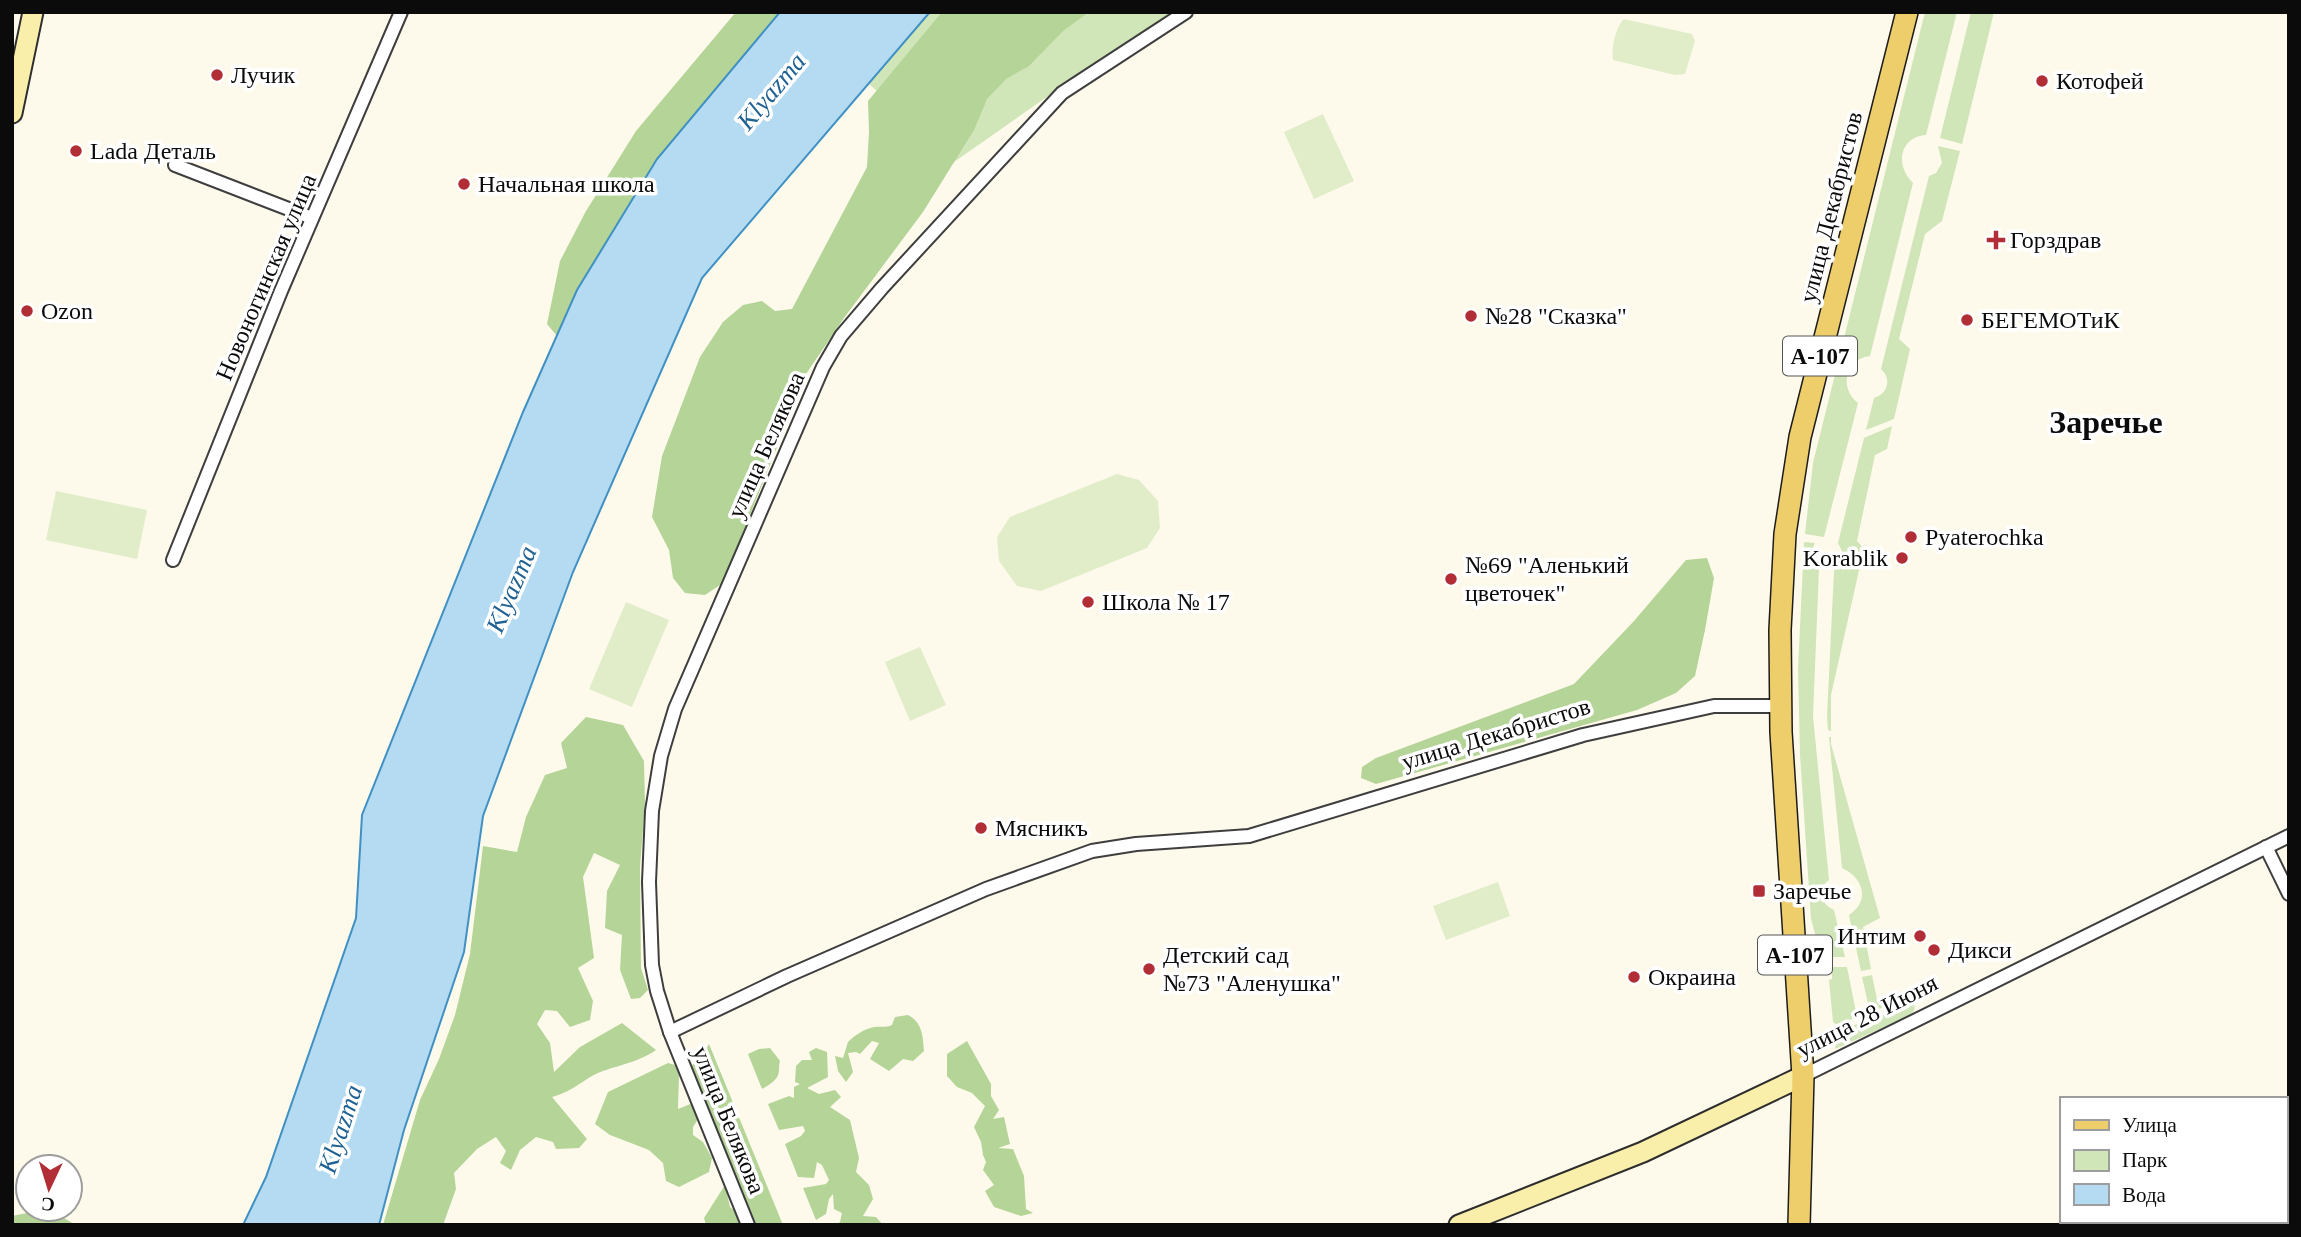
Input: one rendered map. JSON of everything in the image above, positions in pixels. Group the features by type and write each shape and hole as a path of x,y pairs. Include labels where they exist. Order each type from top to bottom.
{"main road":[{"name":"улица Декабристов","path":"1798,1225 1803,1076 1784,795 1781,706 1781,598 1785,534 1795,460 1907,12"}],"street":[{"path":"12,113 33,12"},
{"name":"Новоногинская улица","path":"173,560 312,218 401,12"},
{"name":"улица Белякова","path":"748,1225 670,1032 652,965 652,811 661,756 682,690 831,351 841,336 1062,93 1186,12"},
{"path":"175,165 312,218"},
{"name":"улица Декабристов","path":"1231,839 1271,830 1595,732 1714,706 1781,706"},
{"name":"улица 28 Июня","path":"1459,1225 1643,1152 2289,836"},
{"name":"улица Белякова","path":"670,1032 808,967 986,889 1050,865 1114,846 1231,839"},
{"path":"2266,847 2289,894"}],"green space":[{"path":"736,12 780,12 657,159 577,290 557,336 547,324 560,261 586,211 636,131"},
{"path":"930,12 1176,12 1061,87 954,162 868,83"},
{"path":"942,12 1089,12 1063,31 1029,66 1006,79 987,99 974,130 923,212 806,374 723,583 705,595 685,593 673,578 669,550 652,517 662,456 700,357 723,322 743,305 762,301 775,311 792,309 867,167 868,101"},
{"path":"1925,12 1957,12 1926,135 1910,141 1903,153 1904,169 1913,183 1870,356 1855,363 1848,375 1848,390 1858,403 1824,537 1805,534 1813,463"},
{"path":"1971,12 1994,12 1962,144 1940,138"},
{"path":"1624,19 1692,34 1695,41 1685,74 1675,75 1613,60 1615,38"},
{"path":"1323,114 1354,181 1314,199 1284,132"},
{"path":"1938,146 1960,151 1942,221 1925,234 1899,339 1910,349 1894,419 1866,430 1874,398 1883,393 1887,386 1887,377 1881,369 1929,176 1936,173 1942,163"},
{"path":"1892,426 1887,449 1875,455 1857,541 1864,549 1861,559 1844,555 1838,543 1864,438"},
{"path":"1117,474 1139,480 1158,501 1160,528 1147,548 1041,591 1017,586 999,561 997,537 1010,517"},
{"path":"56,491 147,510 137,559 46,540"},
{"path":"1804,542 1815,543 1812,557 1819,569 1813,716 1829,880 1822,888 1821,896 1825,904 1834,910 1845,957 1831,957 1831,948 1819,948 1811,919 1800,755 1798,669"},
{"path":"1707,558 1714,578 1695,676 1676,693 1637,710 1376,784 1361,778 1362,767 1376,758 1574,684 1634,621 1686,560"},
{"path":"1842,563 1860,566 1831,695 1831,731 1828,730 1827,717 1834,570"},
{"path":"626,602 669,620 632,707 589,689"},
{"path":"920,647 946,705 910,721 885,662"},
{"path":"586,717 623,725 644,761 645,804 640,867 641,968 648,990 640,998 631,999 620,970 622,935 605,928 607,891 620,865 594,853 583,877 594,958 578,968 593,1001 590,1020 570,1027 557,1011 545,1010 537,1024 550,1043 554,1072 580,1047 622,1023 656,1050 640,1059 600,1072 552,1097 587,1139 579,1148 556,1149 553,1142 536,1137 520,1150 511,1170 500,1163 506,1151 496,1137 477,1149 454,1173 456,1189 443,1225 383,1225 420,1100 455,1015 470,954 483,846 517,852 526,817 545,775 567,768 561,743"},
{"path":"1829,737 1880,918 1863,927 1871,969 1861,971 1849,915 1860,903 1862,890 1855,878 1842,868"},
{"path":"1498,882 1510,916 1446,940 1433,906"},
{"path":"1832,967 1847,967 1857,1017 1837,1025 1833,1022 1829,980 1832,979"},
{"path":"1872,975 1877,999 1910,989 1913,997 1870,1012 1862,977"},
{"path":"1915,1004 1914,1011 1909,1016 1835,1049 1836,1041 1846,1028"},
{"path":"908,1015 919,1026 924,1051 913,1061 903,1059 889,1071 870,1059 879,1043 872,1041 860,1054 848,1053 853,1072 846,1082 838,1071 835,1056 843,1058 848,1042 867,1029 892,1025 895,1017"},
{"path":"967,1041 991,1084 991,1096 999,1110 993,1119 1004,1117 1010,1144 998,1148 1013,1149 1024,1176 1026,1209 1033,1213 1021,1216 994,1207 985,1191 994,1185 983,1170 986,1162 974,1127 985,1106 972,1093 957,1087 947,1076 947,1054"},
{"path":"709,1044 783,1225 752,1225 689,1068 703,1055"},
{"path":"770,1048 780,1061 779,1074 762,1089 748,1054"},
{"path":"816,1048 827,1052 828,1077 807,1088 819,1094 835,1090 841,1097 830,1107 850,1120 859,1158 856,1172 869,1185 873,1199 863,1216 876,1217 883,1225 836,1225 840,1222 842,1213 834,1209 833,1194 829,1199 826,1214 816,1220 803,1188 826,1184 829,1180 822,1165 817,1162 814,1178 798,1177 785,1144 801,1136 805,1131 803,1126 779,1130 768,1104 789,1096 794,1098 794,1087 800,1084 795,1082 796,1066 802,1060 812,1060 809,1052"},
{"path":"668,1063 675,1065 679,1076 678,1109 693,1103 698,1119 693,1127 693,1135 703,1142 712,1158 709,1172 679,1187 666,1181 663,1163 649,1150 610,1135 595,1124 608,1092"},
{"path":"725,1185 730,1207 737,1213 742,1225 706,1225 704,1218"},
{"path":"12,1216 14,1223 75,1225 12,1225"}],"water":[{"name":"Klyazma","path":"780,12 930,12 702,278 573,572 483,816 464,952 404,1130 379,1225 243,1225 266,1177 356,918 362,815 523,412 577,290 657,159"}],"place":[{"name":"Лучик","path":"217,75"},
{"name":"Котофей","path":"2042,81"},
{"name":"Lada Деталь","path":"76,151"},
{"name":"Начальная школа","path":"464,184"},
{"name":"Горздрав","path":"1996,240"},
{"name":"Ozon","path":"27,311"},
{"name":"№28 \"Сказка\"","path":"1471,316"},
{"name":"БЕГЕМОТиК","path":"1967,320"},
{"name":"Pyaterochka","path":"1911,537"},
{"name":"Korablik","path":"1902,558"},
{"name":"№69 \"Аленький цветочек\"","path":"1451,579"},
{"name":"Школа № 17","path":"1088,602"},
{"name":"Мясникъ","path":"981,828"},
{"name":"Заречье","path":"1759,891"},
{"name":"Интим","path":"1920,936"},
{"name":"Дикси","path":"1934,950"},
{"name":"Детский сад №73 \"Аленушка\"","path":"1149,969"},
{"name":"Окраина","path":"1634,977"}],"district":[{"name":"Заречье","path":"2106,422"}]}
